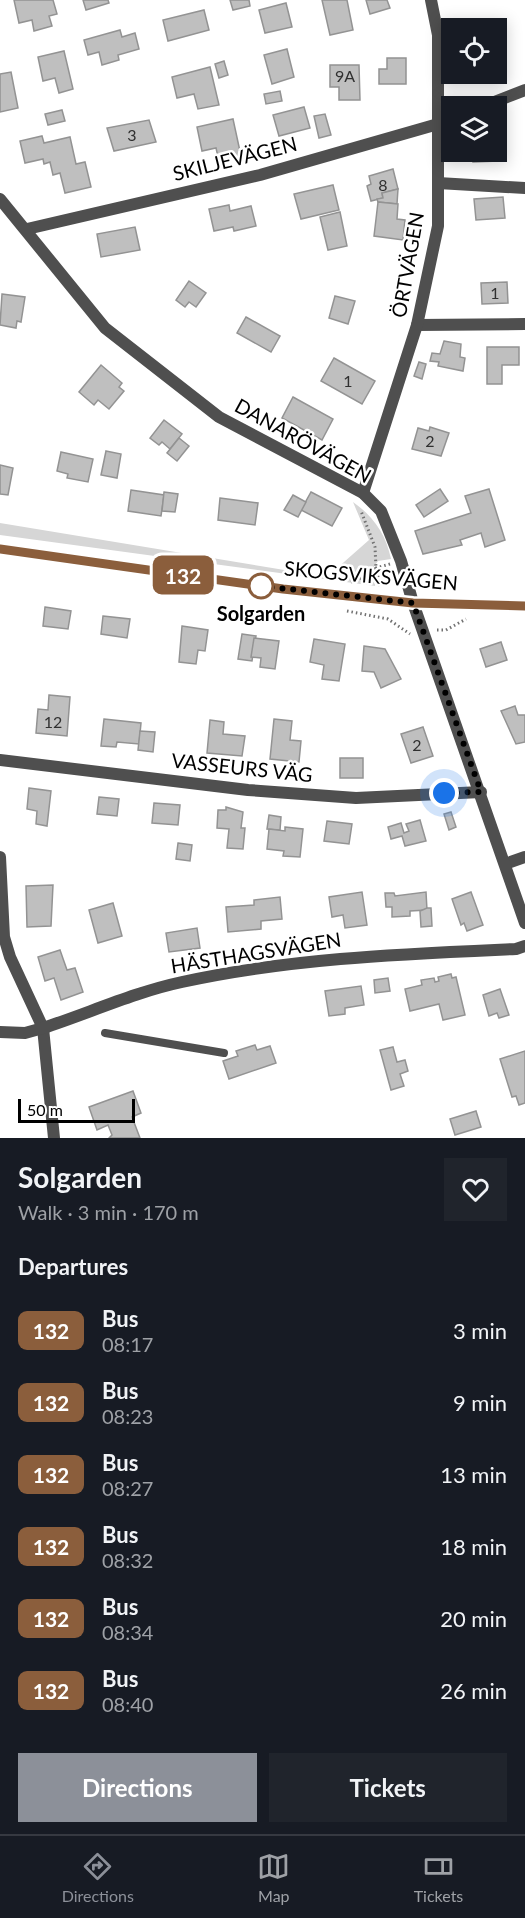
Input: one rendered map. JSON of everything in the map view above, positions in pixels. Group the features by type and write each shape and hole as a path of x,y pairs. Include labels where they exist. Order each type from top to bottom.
{"street":[{"name":"ÖRTVÄGEN","path":"360,498 417,325 438,226 438,30 431,0"},
{"path":"507,97 525,90"},
{"name":"SKILJEVÄGEN","path":"27,229 260,175 439,124"},
{"path":"438,183 525,188"},
{"name":"DANARÖVÄGEN","path":"0,199 27,229 105,328 219,417 381,511 401,561 413,603 525,923"},
{"path":"417,325 525,324"},
{"name":"SKOGSVIKSVÄGEN","path":"0,549 283,589 413,603 525,606"},
{"name":"VASSEURS VÄG","path":"0,760 248,790 356,798 481,792"},
{"path":"505,864 525,856"},
{"path":"0,857 4,937 10,957 43,1028 54,1138"},
{"name":"HÄSTHAGSVÄGEN","path":"0,1032 25,1033 180,982 237,972 328,960 516,949 525,946"}],"lane":[{"path":"105,1033 224,1053"}],"path":[{"path":"360,498 375,547 380,599 379,617"},
{"path":"346,583 367,576 376,568 401,561"}],"shaded area":[{"path":"353,502 378,526 389,550 391,559 378,561 373,568 377,575 375,586 0,535 0,523 327,577 369,540"}],"building":[{"path":"14,0 53,0 57,14 49,16 52,26 34,31 32,20 19,23"},
{"path":"83,0 108,0 109,3 86,10"},
{"path":"230,0 249,0 250,6 233,10"},
{"path":"322,0 347,0 353,30 330,35"},
{"path":"366,0 387,0 390,8 370,14"},
{"path":"286,3 292,27 265,33 259,10"},
{"path":"204,10 209,30 168,41 163,20"},
{"path":"120,30 122,37 135,33 139,49 118,55 119,60 102,65 99,52 88,55 84,40"},
{"path":"287,49 294,77 272,84 264,55"},
{"path":"64,51 73,89 59,93 55,78 43,81 38,57"},
{"path":"387,58 406,58 406,84 379,84 379,69 387,69"},
{"path":"224,61 228,75 219,78 215,64"},
{"path":"330,65 359,65 360,100 339,100 339,87 330,87"},
{"path":"210,67 219,105 198,109 194,94 177,98 172,77"},
{"path":"11,72 18,108 0,112 0,74"},
{"path":"280,91 282,101 266,104 264,94"},
{"path":"304,107 310,128 279,136 273,115"},
{"path":"62,110 65,121 48,125 45,114"},
{"path":"325,114 331,135 319,138 314,116"},
{"path":"233,119 241,156 219,161 216,148 202,151 197,127"},
{"path":"149,120 156,142 114,151 107,128"},
{"path":"42,136 44,143 70,137 76,164 85,162 91,187 65,193 60,173 53,175 50,162 44,164 43,159 25,163 20,141"},
{"path":"393,169 398,189 382,193 383,198 371,201 367,186 371,184 369,176"},
{"path":"333,185 339,210 301,219 294,194"},
{"path":"398,189 397,204 378,202 377,199 383,198 382,193"},
{"path":"503,197 505,218 476,220 474,199"},
{"path":"378,202 398,204 397,219 405,220 403,240 374,236"},
{"path":"229,205 230,211 251,206 256,226 234,231 233,227 214,231 209,209"},
{"path":"340,212 347,246 328,250 320,217"},
{"path":"135,227 140,250 101,257 97,234"},
{"path":"189,281 206,293 196,307 189,302 185,307 176,300"},
{"path":"507,282 508,303 482,304 481,283"},
{"path":"2,294 25,297 21,322 17,321 16,328 0,325"},
{"path":"335,296 355,301 348,324 329,318"},
{"path":"246,317 280,336 271,352 237,333"},
{"path":"444,341 461,344 460,357 465,358 463,371 438,366 439,362 430,361 432,353 440,354"},
{"path":"487,347 519,347 519,365 502,365 502,384 487,384"},
{"path":"334,358 375,381 362,404 321,381"},
{"path":"419,362 426,364 422,379 414,376"},
{"path":"101,365 122,383 119,387 124,391 109,409 98,400 94,405 79,392"},
{"path":"293,397 333,419 322,440 282,418"},
{"path":"164,420 182,434 170,449 162,442 159,445 150,438"},
{"path":"430,427 449,433 441,456 412,449 418,428 429,431"},
{"path":"179,438 189,446 177,461 167,453"},
{"path":"106,451 121,454 117,478 101,475"},
{"path":"61,452 93,459 88,482 67,478 68,474 57,471"},
{"path":"0,465 13,468 8,495 0,494"},
{"path":"440,489 448,501 424,517 416,505"},
{"path":"489,489 505,540 485,547 481,533 460,540 462,545 423,554 415,531 471,513 465,496"},
{"path":"131,490 164,495 161,516 128,511"},
{"path":"164,492 178,494 175,512 162,511"},
{"path":"311,492 342,508 332,526 301,510"},
{"path":"293,495 306,502 298,517 284,510"},
{"path":"220,498 258,503 255,525 218,520"},
{"path":"45,607 71,611 68,629 43,626"},
{"path":"103,616 130,619 127,638 101,634"},
{"path":"182,626 208,630 205,651 198,650 196,664 179,662"},
{"path":"242,634 256,636 252,661 238,659"},
{"path":"254,638 279,641 275,669 260,667 261,658 251,657"},
{"path":"314,639 345,644 339,681 322,679 324,665 310,662"},
{"path":"501,642 507,660 486,667 480,649"},
{"path":"364,646 385,649 401,679 381,688 374,672 362,671"},
{"path":"49,695 70,697 67,736 36,733 38,709 48,710"},
{"path":"515,706 518,715 525,715 525,742 516,744 501,711"},
{"path":"104,719 141,723 139,744 117,742 116,747 101,746"},
{"path":"274,719 292,721 290,740 301,741 299,762 270,759"},
{"path":"210,720 224,722 223,734 245,736 242,756 207,753"},
{"path":"423,727 433,756 411,763 401,734"},
{"path":"140,731 155,732 153,752 138,750"},
{"path":"340,758 363,758 363,778 340,778"},
{"path":"29,788 51,791 47,826 36,824 37,811 27,809"},
{"path":"99,797 119,799 117,816 97,814"},
{"path":"154,803 180,805 178,825 152,823"},
{"path":"226,807 243,812 241,828 245,828 243,849 227,848 229,829 217,828 218,810 226,810"},
{"path":"451,812 456,827 449,830 444,814"},
{"path":"269,815 281,817 280,830 267,829"},
{"path":"420,820 426,841 405,846 402,836 391,839 388,827 401,823 404,833 409,831 406,824"},
{"path":"327,821 352,824 349,844 324,841"},
{"path":"285,827 303,829 300,857 283,856 284,851 267,849 269,829 285,831"},
{"path":"178,843 192,845 190,861 176,859"},
{"path":"53,885 51,926 27,927 26,886"},
{"path":"362,892 367,925 345,928 343,915 332,917 329,897"},
{"path":"426,892 427,910 410,911 410,916 392,917 392,907 386,907 385,893 394,893 395,896"},
{"path":"471,892 483,925 467,931 464,923 461,925 452,899"},
{"path":"280,897 282,919 261,921 261,929 228,932 226,907 254,905 254,900"},
{"path":"113,903 122,936 98,943 89,910"},
{"path":"431,908 432,926 421,927 420,911"},
{"path":"197,928 200,948 169,952 166,933"},
{"path":"60,950 67,970 75,968 83,992 61,1000 54,978 45,981 38,957"},
{"path":"451,974 452,978 456,977 465,1015 443,1020 439,1004 410,1011 405,989 422,985 421,980 434,978 435,982 439,981 438,977"},
{"path":"388,978 390,991 375,993 374,980"},
{"path":"361,986 364,1005 345,1008 345,1014 329,1016 325,991"},
{"path":"500,989 509,1015 499,1018 497,1013 489,1016 483,995"},
{"path":"255,1045 257,1050 270,1046 276,1063 229,1079 223,1061 238,1056 236,1051"},
{"path":"393,1047 397,1062 405,1060 408,1071 400,1074 404,1086 391,1090 380,1050"},
{"path":"525,1051 525,1103 519,1105 516,1096 512,1097 500,1059"},
{"path":"133,1091 141,1113 132,1117 140,1138 109,1138 112,1135 108,1125 97,1130 89,1107"},
{"path":"476,1111 481,1127 455,1135 450,1119"}],"bus line":[{"name":"132","path":"0,549 283,589 413,603 525,606"}],"place":[{"name":"Solgarden","path":"261,586"}],"route":[{"path":"261,586 259,586 413,603 481,792 444,793"}]}
